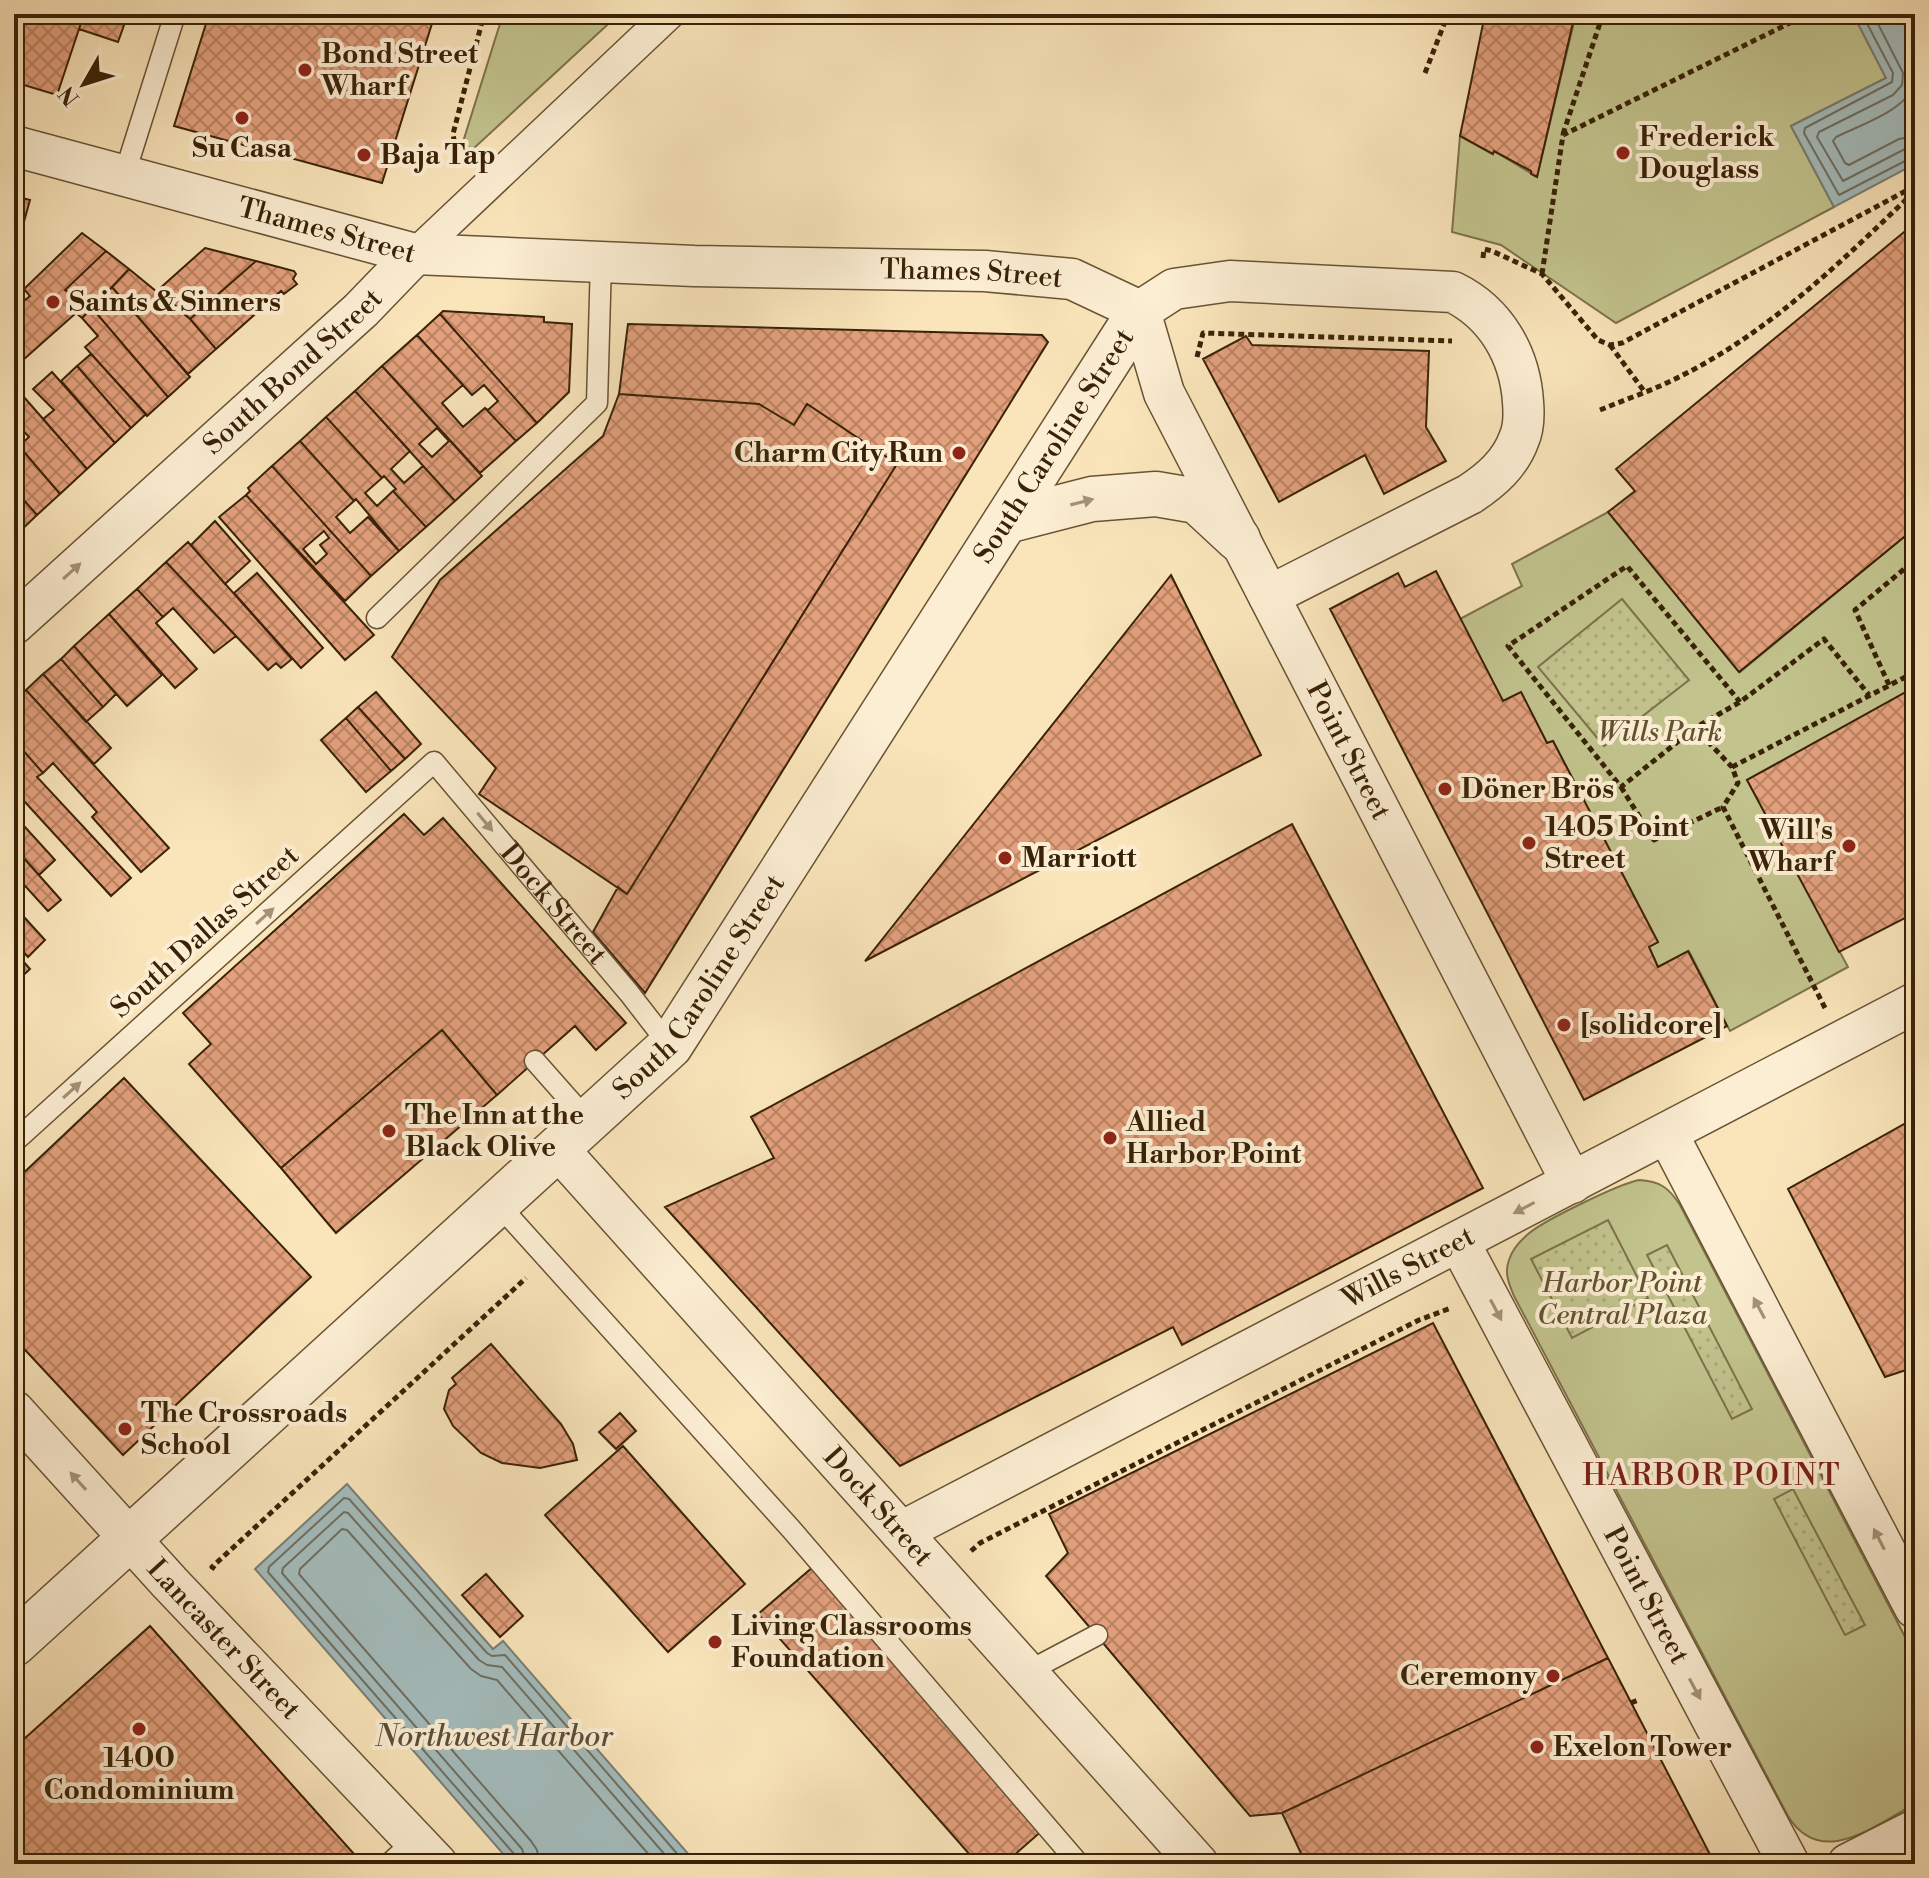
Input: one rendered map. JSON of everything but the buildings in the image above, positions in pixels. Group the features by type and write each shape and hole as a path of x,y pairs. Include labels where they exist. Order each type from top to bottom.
{"street":[{"name":"South Bond Street","path":"14,624 361,310 460,210 669,14"},
{"name":"Thames Street","path":"14,146 415,254 694,266 985,271 1072,279 1140,311"},
{"path":"1140,311 1174,289 1230,281 1453,292 1470,300 1488,316 1515,360 1524,414 1520,437 1509,460 1493,478 1470,494 1269,596"},
{"name":"South Caroline Street","path":"14,1644 670,1046 1140,311"},
{"name":"Point Street","path":"1140,311 1164,393 1572,1183"},
{"path":"1006,521 1092,499 1156,494 1197,501 1238,539"},
{"name":"Wills Street","path":"901,1532 1915,1003"},
{"path":"1667,1133 1915,1608"},
{"name":"Dock Street","path":"573,1135 901,1532 1198,1864"},
{"name":"Point Street","path":"1459,1242 1789,1864"},
{"name":"Lancaster Street","path":"14,1411 414,1856"},
{"path":"1848,1864 1915,1830"}],"lane":[{"path":"124,176 175,14"},
{"path":"377,618 597,403 601,261"},
{"name":"Dock Street","path":"434,762 670,1046"},
{"name":"South Dallas Street","path":"14,1142 434,762"},
{"path":"535,1061 573,1135"},
{"path":"498,1204 791,1529 1079,1864"},
{"path":"1025,1673 1097,1635"}],"path":[{"path":"460,210 464,195 453,134 484,14"},
{"path":"1425,73 1448,14"},
{"path":"1542,274 1563,135 1603,14"},
{"path":"1563,135 1808,14"},
{"path":"1610,345 1622,343 1915,188"},
{"path":"1600,410 1680,377 1756,330 1833,271 1915,188"},
{"path":"1483,258 1484,249 1492,251 1542,274 1589,332 1610,345 1644,391"},
{"path":"1203,333 1455,341 1458,336"},
{"path":"1889,685 1855,610 1915,560"},
{"path":"1695,728 1732,767 1738,783 1723,807 1654,840 1621,787 1508,646 1627,566 1740,702"},
{"path":"1904,569 1915,582"},
{"path":"1621,787 1695,728 1740,702 1824,639 1869,695"},
{"path":"1732,767 1915,672"},
{"path":"1723,807 1842,1041"},
{"path":"212,1567 548,1258"},
{"path":"936,1513 969,1553 980,1543 1419,1320 1453,1308"}],"green space":[{"path":"503,14 619,14 472,150 463,142"},
{"path":"1593,14 1731,17 1732,14 1853,14 1886,78 1791,126 1834,207 1616,323 1501,245 1452,232 1460,136 1492,154 1494,151 1537,177 1575,18 1592,20"},
{"name":"Wills Park","path":"1608,512 1740,672 1915,528 1915,687 1747,780 1848,967 1730,1031 1689,951 1658,967 1649,947 1658,942 1553,741 1547,743 1521,692 1503,701 1460,619 1522,586 1512,564"},
{"path":"1622,599 1689,680 1604,746 1538,667"},
{"name":"Harbor Point Central Plaza","path":"1639,1180 1663,1186 1680,1205 1915,1656 1915,1804 1849,1838 1816,1840 1801,1832 1788,1816 1509,1283 1507,1269 1510,1256 1527,1235 1581,1204"},
{"path":"1608,1220 1648,1298 1572,1338 1531,1259"},
{"path":"1667,1245 1752,1409 1732,1419 1647,1255"},
{"path":"1793,1489 1865,1625 1845,1635 1774,1499"}],"water":[{"path":"1853,14 1915,14 1915,164 1834,207 1791,126 1886,78"},
{"name":"Northwest Harbor","path":"347,1484 493,1649 503,1641 697,1864 512,1864 255,1569"}],"place":[{"name":"Bond Street Wharf","path":"305,70"},
{"name":"Su Casa","path":"242,118"},
{"name":"Frederick Douglass","path":"1623,153"},
{"name":"Baja Tap","path":"364,155"},
{"name":"Saints & Sinners","path":"53,302"},
{"name":"Charm City Run","path":"959,453"},
{"name":"Döner Brös","path":"1445,789"},
{"name":"1405 Point Street","path":"1529,843"},
{"name":"Will's Wharf","path":"1849,846"},
{"name":"Marriott","path":"1005,858"},
{"name":"[solidcore]","path":"1564,1025"},
{"name":"The Inn at the Black Olive","path":"389,1131"},
{"name":"Allied Harbor Point","path":"1110,1138"},
{"name":"The Crossroads School","path":"125,1429"},
{"name":"Living Classrooms Foundation","path":"715,1642"},
{"name":"Ceremony","path":"1553,1676"},
{"name":"1400 Condominium","path":"139,1729"},
{"name":"Exelon Tower","path":"1537,1747"}],"district":[{"name":"HARBOR POINT","path":"1712,1476"}]}
